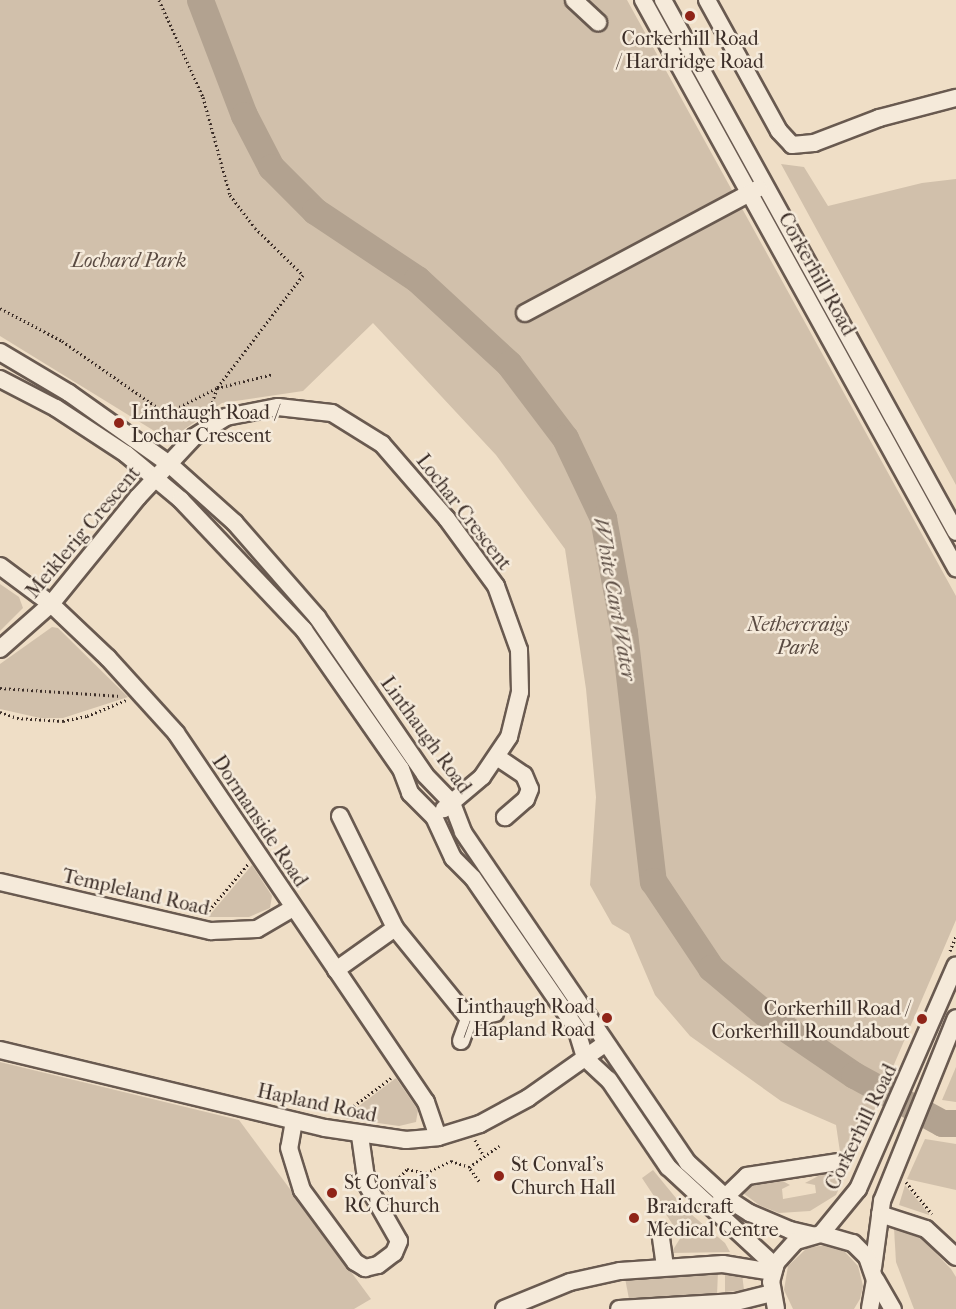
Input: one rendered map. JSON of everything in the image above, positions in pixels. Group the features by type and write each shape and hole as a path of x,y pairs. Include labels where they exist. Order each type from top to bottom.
{"street":[{"path":"574,0 598,22"},
{"name":"Corkerhill Road","path":"643,0 956,568"},
{"name":"Corkerhill Road","path":"663,0 956,532"},
{"path":"707,0 779,131 792,145 814,142 879,118 956,98"},
{"path":"525,314 765,185"},
{"name":"Linthaugh Road","path":"0,352 69,393 168,463 235,523 317,617 424,775 452,803 463,832 687,1162 725,1197 766,1221 853,1243 874,1274 893,1309"},
{"name":"Linthaugh Road","path":"0,379 56,408 126,454 219,538 304,630 401,769 410,793 434,817 453,858 473,878 576,1028 585,1059"},
{"name":"Lochar Crescent","path":"168,463 204,431 226,417 278,407 332,413 382,444 447,519 496,586 519,650 520,692 509,737 497,757 482,777 434,817"},
{"name":"Meiklerig Crescent","path":"0,649 51,604 168,463"},
{"name":"Dormanside Road","path":"0,566 51,604 108,658 176,733 426,1102 438,1137"},
{"path":"497,757 524,775 530,789 526,799 505,817"},
{"path":"340,816 394,928 469,1019"},
{"name":"Templeland Road","path":"0,882 211,931 257,929 293,908"},
{"path":"336,970 394,928"},
{"name":"Corkerhill Road","path":"774,1269 786,1249 817,1234 848,1204 896,1107 956,965"},
{"path":"469,1019 495,1013"},
{"path":"870,1309 880,1214 898,1175 917,1116 956,1018"},
{"path":"461,1041 469,1019"},
{"name":"Hapland Road","path":"0,1050 360,1136 406,1140 438,1137 503,1113 606,1043"},
{"path":"585,1059 609,1080 668,1167 711,1211 774,1269"},
{"path":"896,1107 917,1116"},
{"path":"294,1121 289,1148 302,1190 355,1262 365,1268 378,1265 394,1254 399,1241 363,1168 360,1136"},
{"path":"711,1211 747,1176 839,1162"},
{"path":"880,1214 926,1229 956,1257"},
{"path":"660,1231 665,1265"},
{"path":"504,1309 570,1282 665,1265 739,1264 774,1269"},
{"path":"774,1269 771,1293 776,1309"},
{"path":"619,1309 736,1302 771,1293"}],"path":[{"path":"159,0 203,97 230,195 255,228 303,275 217,388 204,431"},
{"path":"0,308 62,340 160,409 171,411 217,388 273,374"},
{"path":"0,688 132,697 87,716 63,721 40,721 0,712"},
{"path":"197,928 243,867"},
{"path":"325,1128 403,1068"},
{"path":"473,1137 484,1156"},
{"path":"469,1167 500,1146"},
{"path":"376,1198 407,1169 426,1173 451,1161 469,1167 479,1181"},
{"path":"898,1175 933,1215"}],"green space":[{"name":"Nethercraigs Park","path":"0,0 627,0 956,596 956,920 856,1153 840,1152 836,1125 781,1101 690,1036 655,995 629,934 612,924 590,885 596,797 586,689 565,549 496,455 373,323 303,391 222,403 169,440 0,336"},
{"path":"781,164 804,167 828,206 922,183 956,179 956,485"},
{"path":"0,584 19,597 23,608 0,631"},
{"path":"52,627 58,628 128,697 63,718 40,718 0,709 0,664"},
{"path":"252,865 272,896 270,908 249,917 208,917"},
{"path":"0,1062 239,1120 371,1299 354,1309 0,1309"},
{"path":"956,1067 956,1102 942,1100"},
{"path":"396,1078 418,1110 416,1122 399,1126 343,1118"},
{"path":"925,1139 956,1144 956,1190 907,1179"},
{"path":"653,1170 685,1209 725,1243 730,1252 671,1253 681,1237 642,1178"},
{"path":"824,1173 846,1173 836,1195 810,1211 779,1213 759,1205 743,1193 750,1185 779,1179 790,1185 782,1189 783,1199 816,1193 815,1185 805,1183"},
{"path":"905,1185 929,1214 929,1215 899,1205"},
{"path":"727,1207 760,1230 752,1239 723,1208"},
{"path":"894,1228 920,1237 951,1269 956,1277 956,1309 914,1309 896,1262"},
{"path":"826,1245 845,1252 858,1266 863,1286 860,1299 854,1309 793,1309 784,1290 788,1266 807,1248"},
{"path":"718,1271 717,1295 629,1299 625,1278"},
{"path":"725,1271 742,1274 744,1290 725,1292"}],"waterway":[{"name":"White Cart Water","path":"200,0 244,115 271,167 315,211 417,279 509,364 565,438 603,518 624,632 653,881 711,968 769,1017 854,1075 942,1123 956,1123"}],"place":[{"name":"Corkerhill Road / Hardridge Road","path":"690,16"},
{"name":"Linthaugh Road / Lochar Crescent","path":"119,423"},
{"name":"Linthaugh Road / Hapland Road","path":"607,1018"},
{"name":"Corkerhill Road / Corkerhill Roundabout","path":"922,1019"},
{"name":"St Conval's Church Hall","path":"499,1176"},
{"name":"St Conval's RC Church","path":"332,1193"},
{"name":"Braidcraft Medical Centre","path":"634,1218"}],"park label":[{"name":"Lochard Park","path":"129,260"}]}
